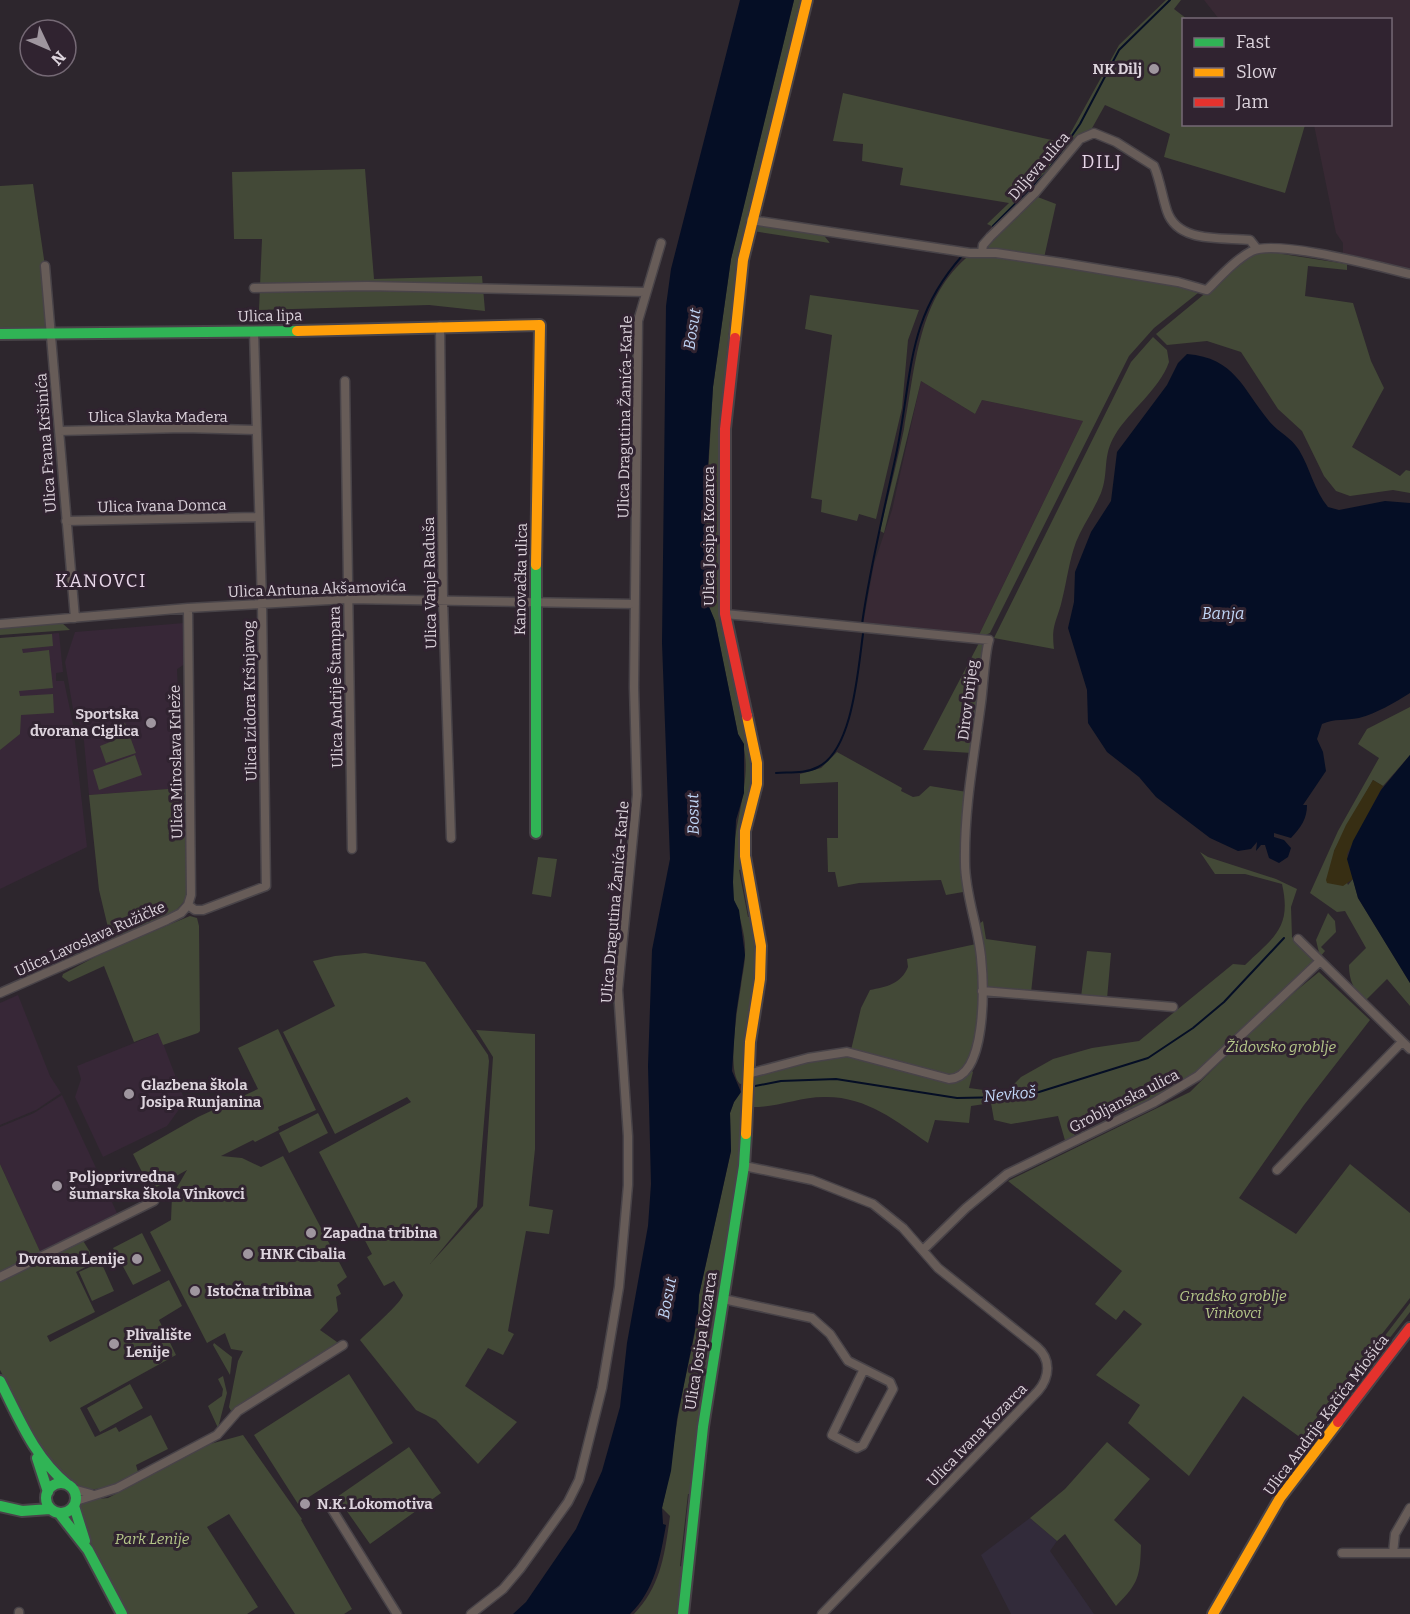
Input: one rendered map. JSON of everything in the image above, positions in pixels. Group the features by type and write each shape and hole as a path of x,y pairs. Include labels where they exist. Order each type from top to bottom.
{"street":[{"name":"Ulica Josipa Kozarca","path":"683,1614 690,1528 744,1166 752,1027 760,979 761,946 757,913 745,856 745,831 757,784 757,763 724,614 725,429 738,298 751,220 807,0"},
{"name":"Diljeva ulica","path":"982,252 983,245 1035,193 1080,139 1094,133 1116,142 1154,166 1168,216 1182,230 1197,236 1250,240 1257,249 1269,247 1306,252 1410,274"},
{"path":"751,220 1155,278 1206,290 1250,252 1257,249"},
{"name":"Ulica Dragutina Žanića-Karle","path":"471,1614 502,1589 548,1532 568,1502 586,1456 610,1344 619,1287 628,1185 628,1136 618,990 638,795 634,687 638,321 661,243"},
{"name":"Ulica Frana Kršinića","path":"45,266 75,618"},
{"path":"254,288 367,286 645,292"},
{"name":"Ulica lipa","path":"0,334 254,332 540,325"},
{"name":"Kanovačka ulica","path":"536,833 535,605 540,325"},
{"name":"Ulica Vanje Raduša","path":"440,326 443,600 451,838"},
{"name":"Ulica Izidora Kršnjavog","path":"192,908 214,906 266,886 262,604 254,332"},
{"name":"Ulica Andrije Štampara","path":"345,381 352,849"},
{"name":"Ulica Slavka Mađera","path":"59,431 184,428 257,430"},
{"name":"Ulica Ivana Domca","path":"66,521 258,517"},
{"name":"Ulica Antuna Akšamovića","path":"0,624 348,599 443,600 535,605 636,604"},
{"name":"Ulica Miroslava Krleže","path":"188,609 192,908"},
{"name":"Dirov brijeg","path":"724,614 989,640 966,822 966,875 978,938 982,991 974,1061 964,1075 949,1079 878,1059 839,1051 748,1077"},
{"name":"Ulica Lavoslava Ružičke","path":"0,993 192,908"},
{"path":"1298,939 1410,1049"},
{"name":"Grobljanska ulica","path":"923,1251 966,1208 1007,1174 1182,1088 1198,1076 1320,961"},
{"path":"982,991 1173,1007"},
{"path":"1277,1170 1402,1042"},
{"name":"Ulica Ivana Kozarca","path":"744,1166 812,1180 873,1204 890,1216 946,1274 1041,1351 1047,1362 1048,1371 1038,1391 822,1614"},
{"path":"0,1277 154,1201"},
{"path":"723,1299 812,1318 825,1328 848,1361 864,1369 890,1382 893,1389 863,1445 856,1448 832,1435 864,1369"},
{"name":"Ulica Andrije Kačića Miošića","path":"1213,1614 1280,1498 1410,1328"},
{"path":"4,1507 68,1512 75,1503 92,1494 117,1488 217,1435 238,1411 343,1344"},
{"path":"0,1381 32,1443 52,1473 70,1486 92,1494"},
{"path":"32,1443 47,1494 55,1511 88,1550 122,1614"},
{"path":"4,1507 47,1494 53,1485 70,1486"},
{"path":"70,1486 88,1550"},
{"path":"330,1506 397,1614"},
{"path":"1393,1553 1399,1524 1410,1508"},
{"path":"1342,1553 1410,1553"}],"shaded area":[{"path":"1204,0 1410,0 1410,271 1343,256 1343,243 1336,233 1314,126 1392,126 1392,18 1218,18"},
{"path":"921,381 975,414 982,400 1083,421 977,639 863,625 874,564 892,510"},
{"path":"184,623 185,664 177,669 182,788 89,795 83,731 73,709 65,662 75,632"},
{"path":"59,633 63,672 56,673 56,681 64,681 73,724 87,847 0,889 0,638"},
{"path":"18,995 50,1076 61,1093 36,1110 0,1125 0,1003"},
{"name":"Glazbena škola Josipa Runjanina","path":"159,1033 185,1101 167,1126 103,1157 75,1097 81,1079 77,1066"},
{"name":"Poljoprivredna šumarska škola Vinkovci","path":"62,1095 117,1213 40,1252 0,1164 0,1127 34,1113"},
{"path":"1030,1518 1057,1541 1050,1551 1094,1614 1011,1614 981,1555"}],"green space":[{"path":"794,0 802,0 745,229 730,321 724,382 719,502 720,609 725,640 752,747 753,786 743,869 739,870 748,917 751,917 755,946 753,985 745,1041 745,1083 740,1084 736,1077 733,1053 745,962 745,940 732,883 735,837 744,791 746,760 738,734 715,621 707,602 712,590 714,569 705,527 713,387 731,259"},
{"path":"1166,0 1181,0 1174,9 1186,18 1182,18 1182,126 1305,126 1285,193 1164,157 1170,134 1105,105 1091,130 1079,136 1047,176 996,228 987,224 1009,203 900,185 903,168 862,161 863,144 833,141 843,93 1065,143 1119,45"},
{"path":"365,169 374,279 482,276 485,311 429,305 259,310 262,239 234,239 232,172"},
{"path":"33,184 45,266 47,327 44,331 0,333 0,186"},
{"path":"1035,196 1056,204 1044,258 989,249 987,245"},
{"path":"756,225 821,232 830,243 753,231"},
{"path":"1263,251 1347,264 1347,270 1308,266 1305,296 1353,303 1371,361 1384,388 1352,447 1400,476 1406,470 1410,471 1410,493 1393,490 1350,496 1336,491 1324,476 1302,431 1278,409 1241,352 1207,341 1167,345 1156,334 1254,253"},
{"path":"971,254 1160,281 1198,293 1154,328 1129,356 990,633 977,639 1083,421 982,400 975,414 921,381 884,533 880,531 904,429 916,358 929,312 939,291 953,271"},
{"path":"810,295 919,310 908,340 902,408 876,519 859,514 857,521 821,512 822,500 811,498 832,335 805,329"},
{"path":"1153,337 1167,350 1169,362 1158,382 1121,426 1108,450 1101,493 1076,542 1072,556 1054,628 1054,649 994,638 1131,362"},
{"path":"62,623 70,630 0,635 0,628"},
{"path":"52,634 53,646 22,649 23,653 49,650 53,688 19,691 20,696 53,694 54,713 21,715 20,734 0,750 0,638"},
{"path":"979,643 984,646 972,753 923,750"},
{"path":"1410,707 1410,755 1383,786 1373,780 1334,851 1348,885 1353,879 1358,898 1410,983 1410,1006 1387,979 1365,1001 1361,997 1351,981 1349,965 1366,948 1345,911 1337,912 1310,893 1338,831 1379,758 1358,744 1367,729"},
{"path":"125,723 136,753 106,763 100,746 110,742 106,730"},
{"path":"837,752 902,788 901,791 913,797 919,796 930,786 967,792 963,892 946,895 941,880 859,883 838,887 835,872 828,872 827,838 838,838 838,782 800,784 800,774 821,768"},
{"path":"135,755 142,775 99,790 93,770"},
{"path":"182,784 187,784 188,897 173,914 111,940 99,890 89,795 181,788"},
{"path":"1200,852 1208,857 1276,879 1297,889 1291,907 1292,937 1315,960 1315,963 1197,1074 1126,1113 1124,1109 1074,1133 1076,1139 1066,1144 1058,1116 1011,1124 994,1120 991,1103 971,1106 969,1123 935,1120 928,1143 880,1111 839,1098 815,1097 769,1106 750,1107 752,1075 828,1056 850,1054 952,1082 959,1081 971,1070 973,1072 969,1088 991,1091 1009,1089 1021,1077 1053,1059 1092,1048 1139,1041 1233,964 1245,965 1272,939 1282,922 1285,911 1282,884 1245,874 1215,874"},
{"path":"538,857 557,859 551,897 532,894"},
{"path":"1328,913 1335,921 1336,932 1321,947 1325,951 1320,957 1316,940"},
{"path":"190,916 197,918 199,926 200,1031 198,1033 163,1045 158,1033 134,1042 104,966 69,982 62,977 63,974 108,950"},
{"path":"983,921 986,939 1036,946 1031,993 984,989 979,924"},
{"path":"976,944 977,1030 971,1061 965,1070 948,1077 941,1076 851,1050 861,1008 870,990 897,981 908,967 907,959"},
{"path":"1087,951 1111,953 1107,999 1081,997"},
{"path":"365,953 425,962 488,1055 477,1207 430,1264 483,1206 493,1057 476,1030 535,1034 535,1149 529,1206 553,1210 549,1234 526,1231 508,1331 514,1334 503,1355 488,1348 465,1386 517,1422 478,1464 436,1420 416,1410 360,1340 403,1295 394,1281 384,1286 367,1257 372,1254 319,1152 411,1102 407,1097 335,1134 283,1032 335,1006 313,961"},
{"name":"Gradsko groblje Vinkovci","path":"1319,972 1370,1020 1304,1105 1239,1198 1296,1234 1350,1164 1410,1213 1410,1298 1301,1438 1243,1396 1189,1476 1128,1423 1140,1405 1096,1375 1142,1324 1124,1310 1116,1320 1095,1304 1122,1271 1008,1181 1190,1092 1275,1008"},
{"name":"HNK Cibalia","path":"278,1029 316,1110 278,1127 279,1130 255,1142 253,1140 221,1156 242,1158 261,1167 283,1156 347,1277 337,1285 341,1294 336,1297 338,1311 320,1330 337,1342 336,1345 231,1411 229,1407 238,1361 243,1351 231,1349 225,1333 207,1343 150,1232 171,1220 172,1196 187,1170 151,1190 133,1154 198,1117 258,1089 238,1048"},
{"path":"741,1092 745,1092 743,1147 692,1494 688,1494 680,1566 684,1568 680,1614 634,1614 650,1592 664,1556 670,1516 662,1508 699,1295 731,1151 730,1113"},
{"path":"318,1113 328,1133 289,1153 279,1133"},
{"name":"Park Lenije","path":"0,1164 43,1258 82,1239 90,1252 91,1264 76,1272 95,1312 47,1336 50,1342 169,1280 182,1306 159,1320 176,1355 80,1408 95,1437 116,1427 119,1432 151,1415 168,1449 136,1465 138,1472 107,1488 79,1489 60,1476 47,1459 0,1370"},
{"name":"Dvorana Lenije","path":"142,1233 161,1271 133,1285 113,1248"},
{"path":"101,1262 114,1291 92,1301 79,1272"},
{"path":"1410,1303 1410,1312 1378,1353 1374,1350"},
{"path":"214,1343 232,1357 230,1375 213,1345"},
{"path":"1371,1354 1375,1357 1314,1435 1311,1432"},
{"path":"349,1374 393,1443 298,1504 254,1435"},
{"path":"223,1376 227,1393 218,1428 208,1406 222,1396 223,1389 218,1379"},
{"path":"130,1384 143,1408 100,1432 87,1408"},
{"name":"Park Lenije","path":"243,1435 302,1519 352,1609 344,1614 295,1614 229,1514 207,1527 258,1607 247,1614 128,1614 88,1537 78,1507 87,1500 108,1498 210,1444"},
{"path":"1107,1442 1150,1479 1114,1520 1141,1545 1137,1578 1134,1585 1116,1606 1065,1534 1057,1541 1030,1518 1065,1489"},
{"path":"409,1447 441,1493 370,1544 337,1497"}],"sand":[{"path":"1373,780 1383,786 1347,854 1353,879 1343,886 1327,883 1334,851 1346,825"}],"water":[{"name":"Bosut","path":"740,0 794,0 731,259 713,387 705,514 712,568 711,590 707,602 715,621 738,734 744,744 744,793 736,820 733,882 734,900 739,910 745,955 736,1014 732,1071 741,1092 730,1113 731,1151 699,1295 698,1315 677,1419 671,1471 662,1508 663,1524 666,1525 659,1561 651,1584 630,1614 513,1614 526,1602 576,1529 602,1471 620,1407 627,1343 648,1226 651,1184 648,1066 652,950 670,859 662,643 666,306 671,269"},
{"name":"Banja","path":"1187,354 1216,362 1236,377 1269,421 1299,450 1328,507 1339,510 1385,501 1410,503 1410,693 1366,716 1322,724 1317,739 1323,752 1326,771 1303,805 1307,805 1306,815 1295,834 1291,838 1274,833 1274,837 1284,840 1291,848 1288,857 1279,863 1269,858 1265,845 1261,845 1256,851 1257,842 1251,849 1238,851 1210,838 1156,797 1139,777 1107,752 1088,723 1087,690 1068,628 1074,602 1075,572 1091,532 1111,501 1117,452 1167,385 1178,363"},
{"path":"1410,755 1410,983 1358,898 1347,859 1353,841 1381,790"}],"waterway":[{"path":"993,226 1047,172 1080,124 1119,50 1170,0"},
{"path":"862,624 873,560 896,455 914,350 930,303 943,280 962,256"},
{"path":"776,773 802,772 818,767 830,758 839,744 852,707 863,634"},
{"name":"Nevkoš","path":"750,1087 781,1081 836,1079 957,1098 1008,1097 1039,1092 1148,1058 1193,1028 1224,1002 1284,938"}],"traffic: fast":[{"path":"0,334 297,331"},
{"path":"536,565 536,833"},
{"path":"683,1614 703,1427 744,1166 746,1134"},
{"path":"0,1381 36,1449 45,1462 67,1484"},
{"path":"37,1458 48,1492"},
{"path":"61,1483 72,1487 76,1498 72,1509 61,1513 50,1509 46,1498 50,1487 61,1483"},
{"path":"0,1506 22,1511 50,1509"},
{"path":"74,1506 85,1541"},
{"path":"59,1513 88,1550 122,1614"}],"traffic: slow":[{"path":"735,338 743,260 807,0"},
{"path":"297,331 540,325 536,565"},
{"path":"746,1134 750,1042 760,979 761,946 745,856 745,831 757,784 757,763 747,716"},
{"path":"1213,1614 1280,1498 1338,1422"}],"traffic: jam":[{"path":"735,338 725,429 725,614 747,716"},
{"path":"1338,1422 1410,1328"}],"place":[{"name":"NK Dilj","path":"1154,69"},
{"name":"Sportska dvorana Ciglica","path":"151,723"},
{"name":"Glazbena škola Josipa Runjanina","path":"129,1094"},
{"name":"Poljoprivredna šumarska škola Vinkovci","path":"57,1186"},
{"name":"Zapadna tribina","path":"311,1233"},
{"name":"HNK Cibalia","path":"248,1254"},
{"name":"Dvorana Lenije","path":"137,1259"},
{"name":"Istočna tribina","path":"195,1291"},
{"name":"Plivalište Lenije","path":"114,1344"},
{"name":"N.K. Lokomotiva","path":"305,1504"}],"district":[{"name":"DILJ","path":"1102,162"},
{"name":"KANOVCI","path":"101,581"}],"park label":[{"name":"Židovsko groblje","path":"1281,1047"}]}
